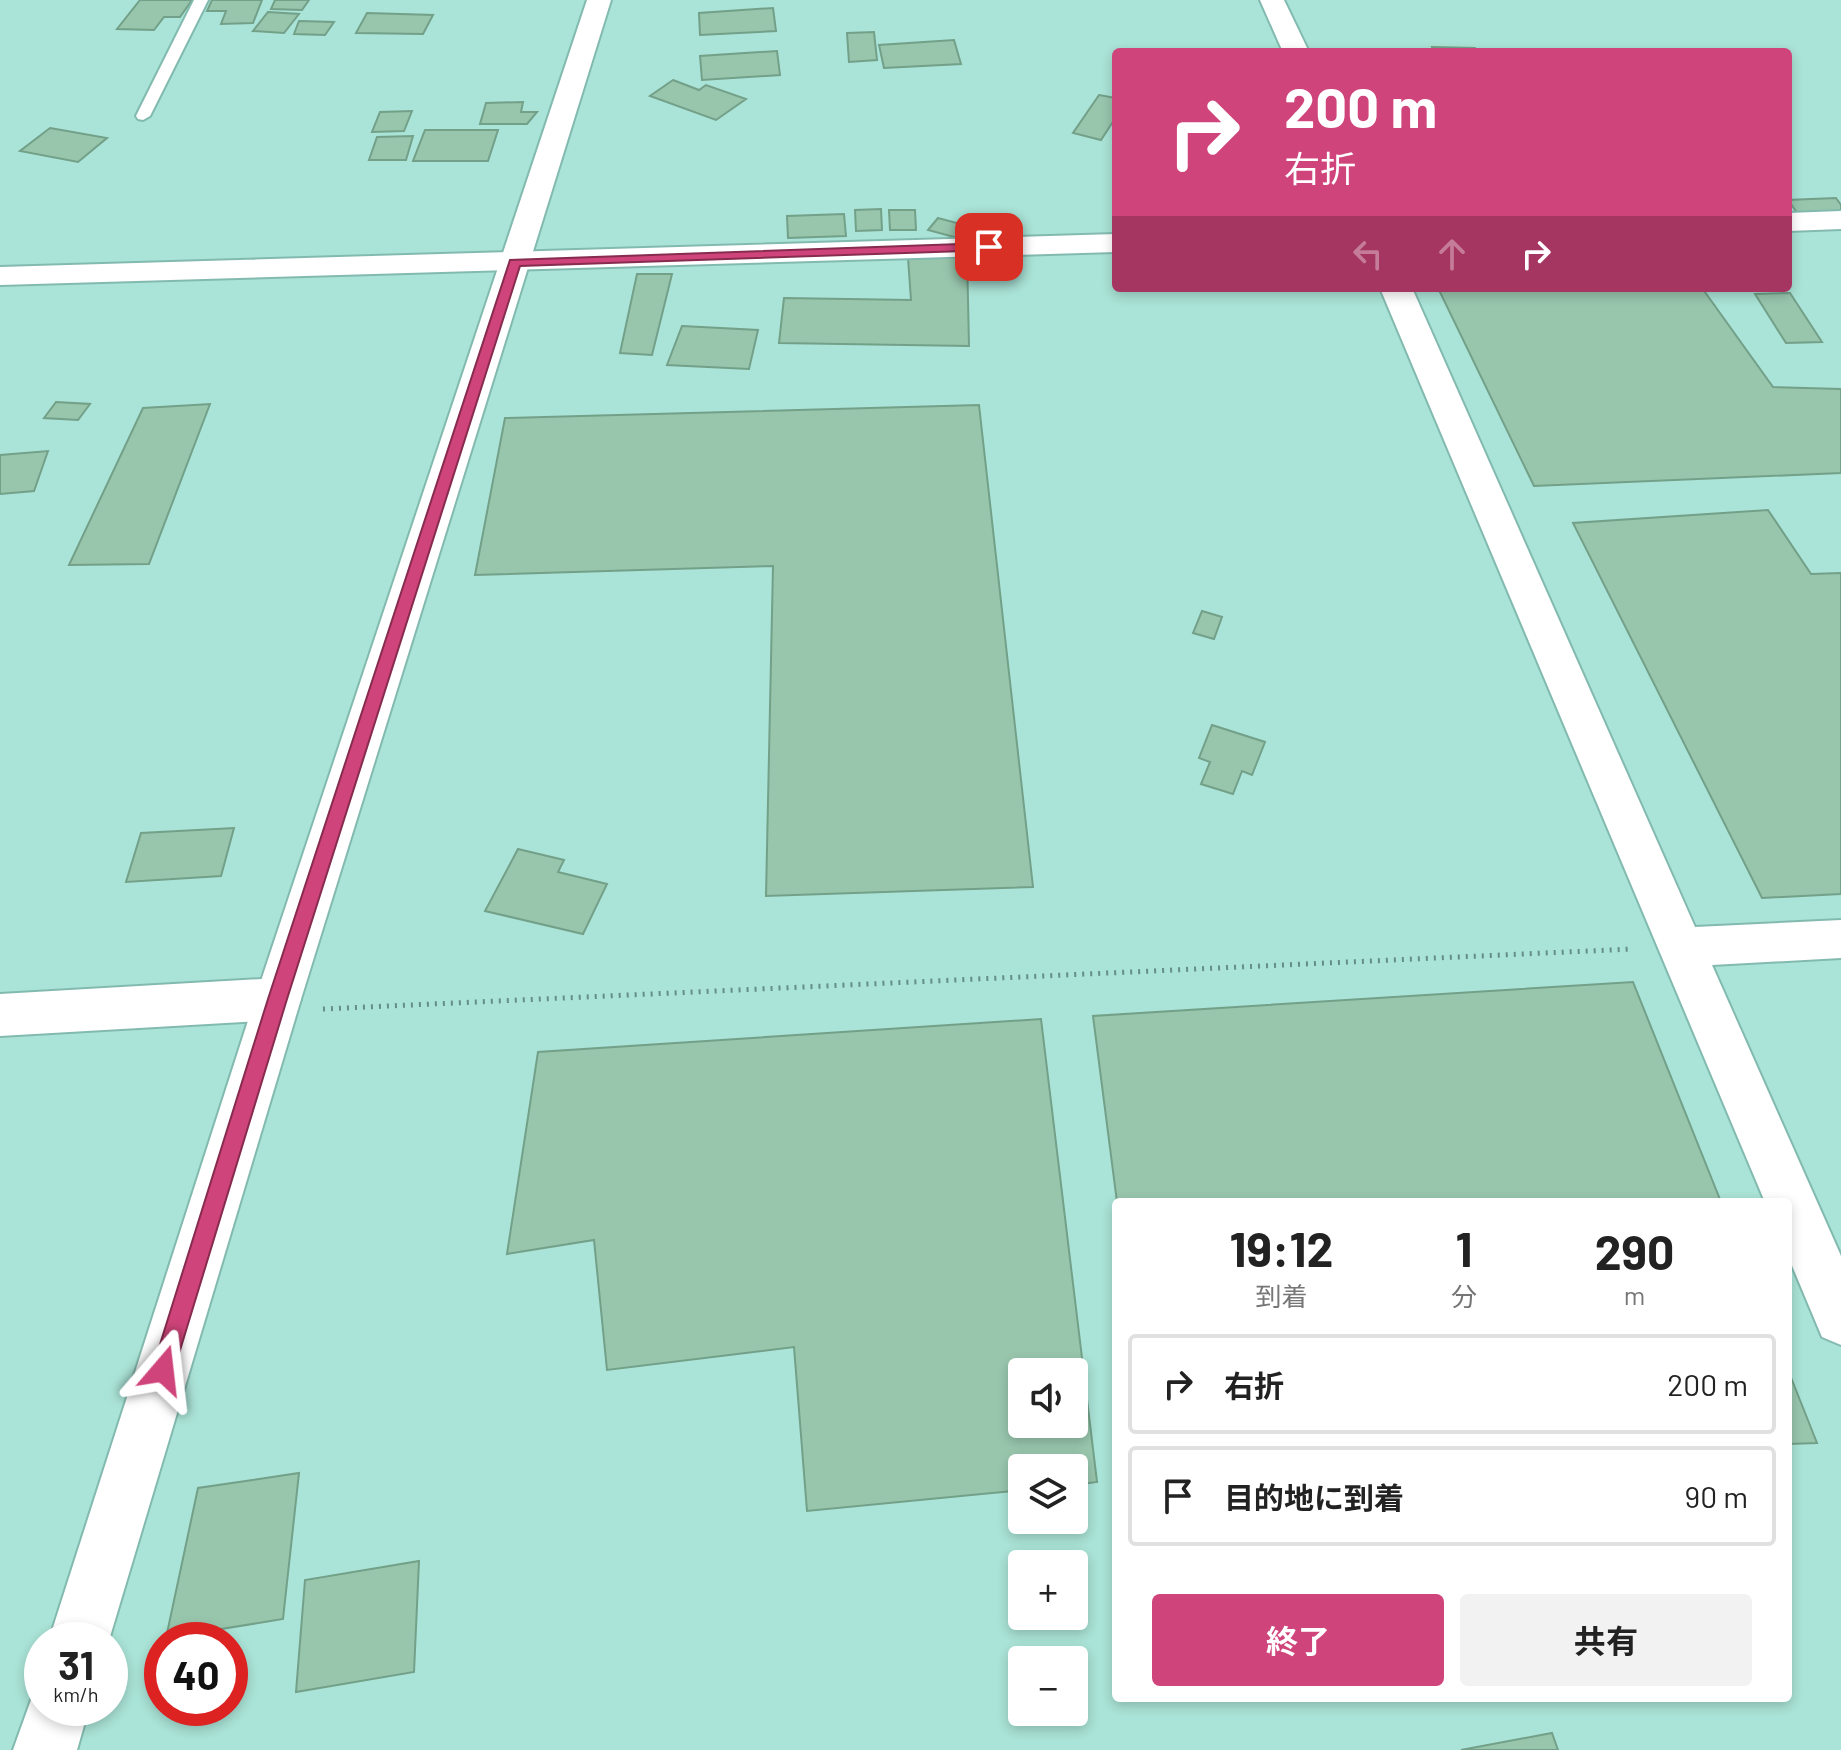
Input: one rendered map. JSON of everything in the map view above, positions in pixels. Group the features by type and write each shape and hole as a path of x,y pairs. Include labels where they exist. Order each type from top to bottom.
{"street":[{"path":"593,0 612,0"},
{"path":"85,1622 276,1005 599,0"},
{"path":"1272,0 1294,48"},
{"path":"1792,222 1841,220"},
{"path":"0,276 1112,243"},
{"path":"1398,292 1790,1198"},
{"path":"1682,947 1841,939"},
{"path":"0,1015 276,1005"},
{"path":"1792,1204 1841,1318"},
{"path":"45,1750 52,1726"}],"lane":[{"path":"143,116 201,0"}],"path":[{"path":"276,1005 1682,947"}],"building":[{"path":"140,0 192,0 180,17 164,17 154,30 117,29"},
{"path":"212,0 262,0 253,23 221,24 226,11 207,11"},
{"path":"275,0 309,0 302,10 271,9"},
{"path":"773,8 776,31 700,35 699,13"},
{"path":"268,12 299,14 284,33 253,31"},
{"path":"367,13 433,15 423,34 356,33"},
{"path":"299,21 334,22 325,35 294,34"},
{"path":"874,32 877,60 849,62 847,33"},
{"path":"954,40 961,64 884,68 879,45"},
{"path":"777,51 780,75 702,80 700,56"},
{"path":"673,80 699,90 706,85 746,99 716,120 650,96"},
{"path":"1099,95 1112,97 1112,123 1101,140 1073,133"},
{"path":"523,102 521,112 537,112 527,124 480,124 486,103"},
{"path":"412,111 404,131 372,132 380,112"},
{"path":"50,128 107,138 78,162 20,151"},
{"path":"425,130 498,130 488,161 413,161"},
{"path":"413,136 406,160 369,160 377,137"},
{"path":"1836,198 1841,205 1841,214 1798,214 1792,200"},
{"path":"881,209 882,230 856,231 855,210"},
{"path":"889,210 915,210 916,230 890,230"},
{"path":"844,214 846,236 788,238 787,216"},
{"path":"938,218 968,226 958,238 928,230"},
{"path":"967,255 969,346 779,343 784,298 911,300 908,258"},
{"path":"637,274 672,274 652,355 620,353"},
{"path":"1440,292 1705,292 1773,387 1841,389 1841,473 1534,486"},
{"path":"1790,293 1822,342 1786,343 1755,294"},
{"path":"682,326 758,330 749,369 667,365"},
{"path":"56,402 90,404 78,420 44,418"},
{"path":"210,404 149,564 69,565 143,408"},
{"path":"979,405 1033,887 766,896 773,566 475,575 505,418"},
{"path":"48,451 34,491 0,494 0,455"},
{"path":"1768,510 1811,574 1841,573 1841,894 1762,898 1573,523"},
{"path":"1202,611 1222,617 1214,639 1193,633"},
{"path":"1212,725 1265,742 1252,775 1242,771 1233,794 1201,784 1210,762 1199,758"},
{"path":"234,828 221,876 126,882 141,833"},
{"path":"518,849 564,860 558,872 607,884 583,934 485,911"},
{"path":"1633,982 1719,1198 1116,1198 1093,1016"},
{"path":"1041,1019 1082,1358 1008,1358 1008,1438 1088,1438 1088,1408 1097,1482 1088,1483 1088,1454 1008,1454 1008,1491 807,1511 794,1347 607,1370 594,1240 507,1254 538,1052"},
{"path":"1792,1380 1817,1443 1792,1444"},
{"path":"299,1473 283,1619 248,1625 248,1622 169,1622 198,1488"},
{"path":"419,1561 414,1672 296,1692 305,1580"},
{"path":"1552,1733 1558,1750 1461,1750"}],"route":[{"path":"163,1370 278,999 515,262 989,247"}]}
